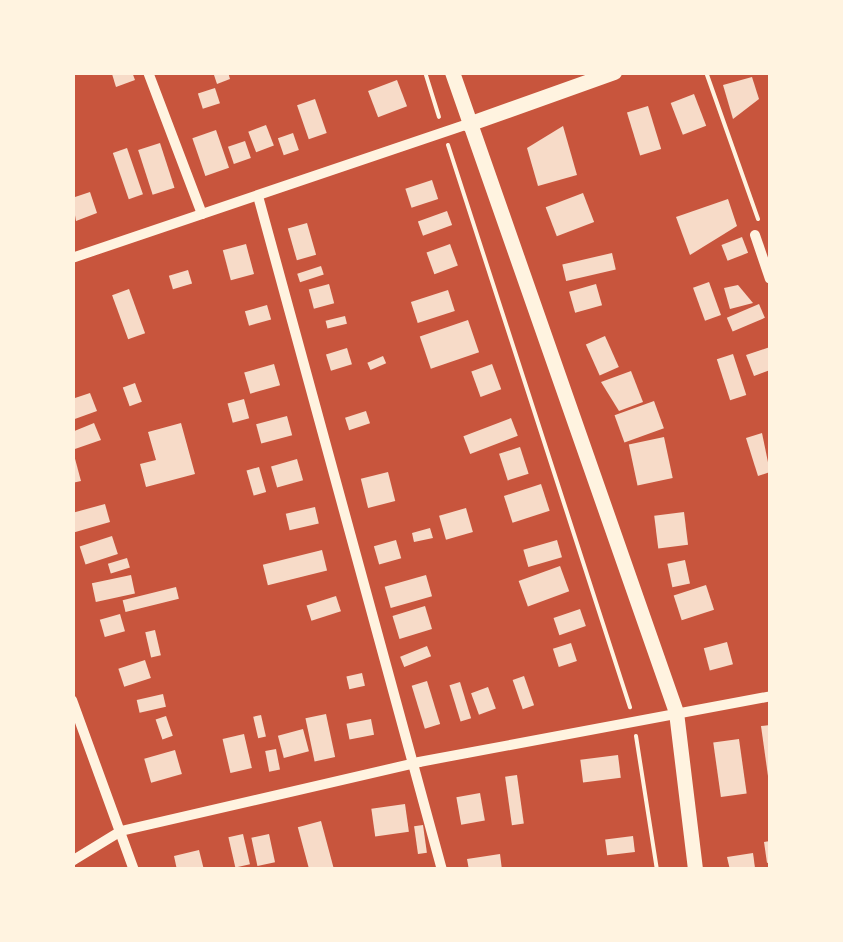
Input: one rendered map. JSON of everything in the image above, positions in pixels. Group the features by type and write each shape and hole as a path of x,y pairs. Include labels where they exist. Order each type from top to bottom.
{"street":[{"path":"148,72 202,214"},
{"path":"452,72 676,712 695,870"},
{"path":"72,258 614,72"},
{"path":"258,196 419,762 442,870"},
{"path":"756,235 770,279"},
{"path":"72,861 121,832 419,762 770,696"},
{"path":"72,700 134,870"}],"path":[{"path":"424,72 634,719 657,870"},
{"path":"706,72 760,225 756,235"}],"building":[{"path":"132,72 135,80 116,87 112,74"},
{"path":"213,72 228,72 230,79 217,84"},
{"path":"752,77 759,99 733,119 723,85"},
{"path":"397,80 407,106 378,117 368,91"},
{"path":"215,88 220,103 203,109 198,94"},
{"path":"694,94 706,126 683,135 671,103"},
{"path":"315,99 327,133 309,139 297,105"},
{"path":"648,106 661,149 640,155 627,112"},
{"path":"266,125 274,146 256,152 248,132"},
{"path":"563,126 577,175 538,186 527,148"},
{"path":"216,130 229,168 205,176 192,138"},
{"path":"293,133 299,150 284,155 278,138"},
{"path":"245,141 251,158 234,164 228,147"},
{"path":"160,143 175,188 153,195 138,150"},
{"path":"127,148 143,194 129,199 113,153"},
{"path":"432,180 438,199 412,208 405,189"},
{"path":"90,192 97,213 76,221 72,198"},
{"path":"583,193 594,222 557,236 546,207"},
{"path":"728,199 737,226 690,255 676,217"},
{"path":"447,211 452,225 423,236 418,222"},
{"path":"307,223 316,255 297,260 288,229"},
{"path":"742,237 748,253 728,261 721,245"},
{"path":"246,244 254,274 231,280 223,250"},
{"path":"450,244 458,266 434,274 427,253"},
{"path":"612,253 616,270 566,281 562,264"},
{"path":"321,266 324,275 300,282 297,274"},
{"path":"188,270 192,283 173,289 169,276"},
{"path":"709,282 721,315 705,321 693,288"},
{"path":"329,284 334,303 314,309 309,289"},
{"path":"596,284 602,305 575,313 569,292"},
{"path":"738,285 753,303 730,309 724,288"},
{"path":"129,289 145,333 128,339 112,295"},
{"path":"448,290 455,311 418,323 411,302"},
{"path":"759,304 765,318 733,331 727,318"},
{"path":"267,305 271,319 249,326 245,311"},
{"path":"345,316 347,324 328,329 326,321"},
{"path":"468,320 479,352 431,369 420,337"},
{"path":"605,336 619,367 600,376 586,345"},
{"path":"770,347 770,370 754,376 746,355"},
{"path":"347,348 352,364 331,371 326,354"},
{"path":"733,354 746,395 730,400 717,359"},
{"path":"383,356 386,363 370,370 367,363"},
{"path":"274,364 280,385 250,394 244,373"},
{"path":"492,364 501,389 481,397 471,372"},
{"path":"631,371 643,402 619,411 601,382"},
{"path":"135,383 142,402 130,406 123,387"},
{"path":"90,393 97,411 72,420 72,399"},
{"path":"244,399 249,418 233,423 228,403"},
{"path":"654,401 664,428 624,443 615,415"},
{"path":"366,411 370,423 349,430 345,418"},
{"path":"287,416 292,435 261,444 256,424"},
{"path":"511,418 518,436 470,454 463,436"},
{"path":"94,423 101,440 72,450 72,432"},
{"path":"181,423 195,474 146,487 140,464 156,460 148,432"},
{"path":"762,433 770,472 758,476 746,438"},
{"path":"664,437 673,478 638,486 629,444"},
{"path":"520,447 529,474 508,480 499,454"},
{"path":"72,456 81,481 72,483"},
{"path":"297,459 303,480 277,488 271,466"},
{"path":"259,467 266,492 254,496 247,471"},
{"path":"388,472 395,501 368,508 361,479"},
{"path":"541,484 550,511 513,523 504,496"},
{"path":"105,504 110,522 72,533 72,513"},
{"path":"315,507 319,524 290,530 286,514"},
{"path":"466,508 473,532 446,540 439,516"},
{"path":"684,512 688,545 658,548 654,516"},
{"path":"430,528 433,538 414,542 412,533"},
{"path":"112,536 118,554 86,565 80,547"},
{"path":"396,540 401,558 379,565 374,546"},
{"path":"557,540 562,557 528,567 523,550"},
{"path":"322,550 327,570 268,585 263,565"},
{"path":"127,558 130,568 111,573 108,564"},
{"path":"685,560 690,583 672,587 667,564"},
{"path":"560,566 569,591 528,606 519,581"},
{"path":"131,575 135,594 96,602 92,583"},
{"path":"426,575 432,596 391,608 385,587"},
{"path":"706,585 714,610 682,620 674,596"},
{"path":"176,587 179,599 126,612 123,600"},
{"path":"336,596 341,611 311,621 307,606"},
{"path":"425,606 432,629 400,639 392,616"},
{"path":"580,609 586,626 559,635 554,618"},
{"path":"120,614 125,631 105,637 100,620"},
{"path":"155,630 161,655 151,658 145,632"},
{"path":"727,642 733,664 710,670 704,648"},
{"path":"571,643 577,661 559,667 553,649"},
{"path":"427,646 431,656 404,667 400,657"},
{"path":"145,660 151,678 124,687 118,669"},
{"path":"362,673 365,686 349,689 346,677"},
{"path":"524,676 534,705 523,709 513,680"},
{"path":"427,681 440,724 425,729 412,686"},
{"path":"460,682 471,718 461,722 449,685"},
{"path":"488,687 496,709 479,715 471,693"},
{"path":"163,694 166,707 140,713 137,700"},
{"path":"326,714 335,757 315,761 305,718"},
{"path":"261,715 266,736 258,738 253,717"},
{"path":"166,716 173,736 162,739 156,720"},
{"path":"371,719 374,735 350,739 346,724"},
{"path":"770,725 770,776 768,776 761,726"},
{"path":"303,729 309,751 284,758 278,736"},
{"path":"244,734 252,768 230,773 223,739"},
{"path":"739,739 747,793 721,797 713,743"},
{"path":"276,749 280,770 269,772 265,751"},
{"path":"175,750 182,774 151,783 144,759"},
{"path":"618,755 621,778 583,782 580,760"},
{"path":"517,775 524,824 512,825 505,777"},
{"path":"480,793 485,821 461,825 456,797"},
{"path":"405,804 409,832 375,836 371,809"},
{"path":"321,821 333,867 309,870 298,827"},
{"path":"423,825 427,853 418,854 414,826"},
{"path":"243,834 250,864 235,868 228,837"},
{"path":"269,834 275,862 257,866 251,838"},
{"path":"633,836 635,852 607,855 605,839"},
{"path":"770,841 770,862 767,863 764,842"},
{"path":"199,850 204,870 177,870 174,856"},
{"path":"753,853 755,868 730,870 727,857"},
{"path":"500,854 502,870 469,870 467,859"}]}
